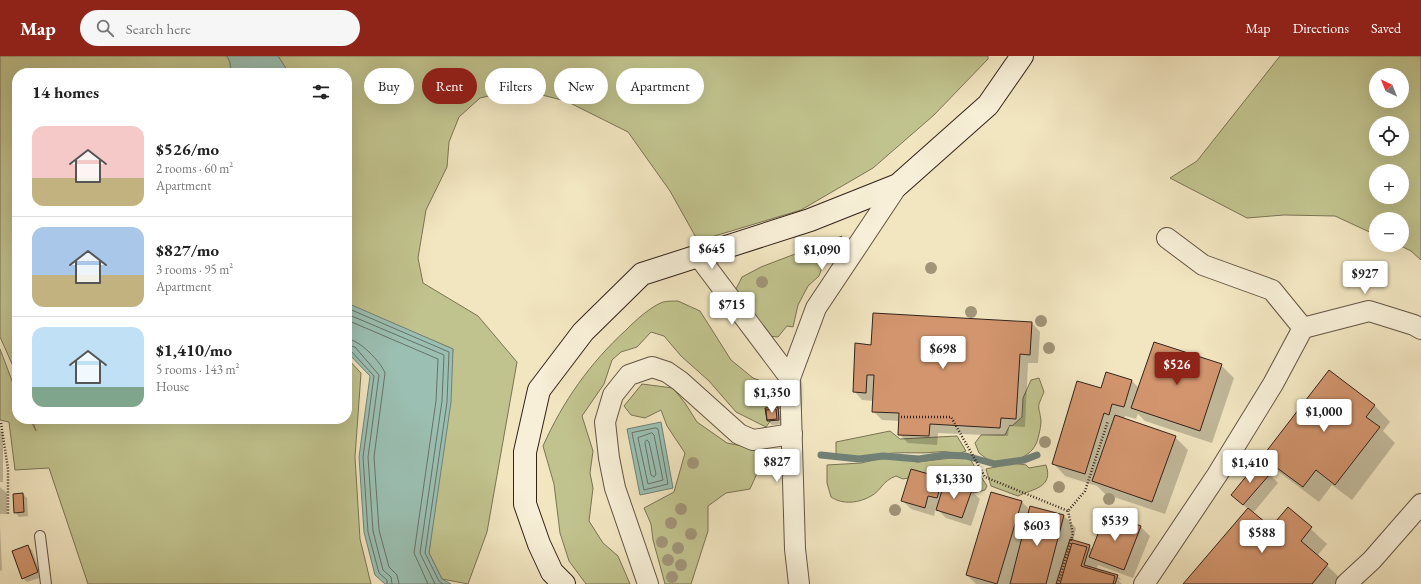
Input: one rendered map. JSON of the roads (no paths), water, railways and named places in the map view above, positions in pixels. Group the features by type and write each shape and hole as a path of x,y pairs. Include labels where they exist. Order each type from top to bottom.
{"street":[{"path":"799,584 795,549 790,378 816,308 898,186 988,105 1022,56"},
{"path":"564,584 552,572 539,544 526,504 525,452 539,390 583,332 642,274 810,220 898,186"},
{"path":"1166,238 1203,265 1272,290 1303,328"},
{"path":"698,256 790,378"},
{"path":"1144,584 1217,475 1269,391 1303,328 1370,311 1414,325 1421,329"},
{"path":"648,584 615,488 609,458 606,422 613,395 629,375 652,367 666,372 680,381 739,434 753,440 792,434"},
{"path":"1346,584 1372,560 1421,504"}],"lane":[{"path":"40,536 46,584"}],"water":[{"path":"227,56 278,56 286,68 231,68"},
{"path":"352,305 453,349 451,402 429,553 442,579 451,584 385,584 375,575 364,532 359,457 370,376 352,357"},
{"path":"661,422 673,488 640,495 627,429"}],"waterway":[{"path":"821,455 859,459 883,456 919,459 945,455 966,456 995,464 1024,460 1037,455"}]}
